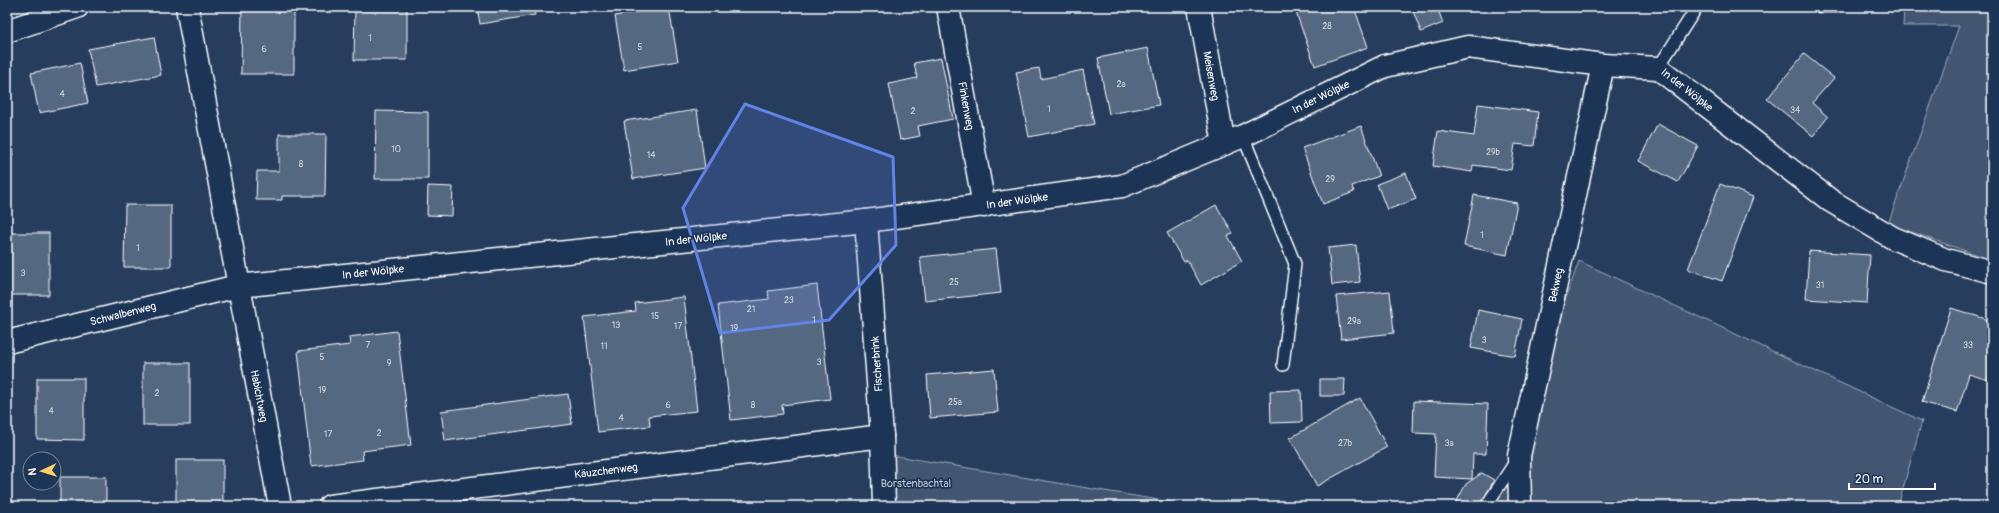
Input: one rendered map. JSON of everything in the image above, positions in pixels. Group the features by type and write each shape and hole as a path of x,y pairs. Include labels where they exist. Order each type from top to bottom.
{"street":[{"path":"7,31 77,7"},
{"path":"187,7 238,286"},
{"name":"Finkenweg","path":"948,7 984,206"},
{"name":"Meisenweg","path":"1199,7 1233,140"},
{"name":"In der Wölpke","path":"238,286 866,221 1122,186 1233,140 1385,66 1468,47 1603,65 1658,68 1830,201 1893,238 1946,260 1992,272"},
{"name":"Bekweg","path":"1520,506 1519,456 1603,65"},
{"name":"Fischerbrink","path":"866,221 882,436 884,506"},
{"name":"Schwalbenweg","path":"7,342 238,286"},
{"name":"Habichtweg","path":"238,286 280,506"},
{"name":"Käuzchenweg","path":"330,506 882,436"}],"lane":[{"path":"1658,68 1697,7"},
{"path":"1233,140 1295,264 1283,365"},
{"path":"1486,506 1519,456"}],"highlighted area":[{"path":"745,104 893,157 896,245 829,320 720,333 683,208"}],"green space":[{"path":"1904,7 1992,7 1992,260 1888,224 1959,26 1903,26"},
{"path":"1579,261 1922,421 1898,506 1492,506"},
{"name":"Borstenbachtal","path":"891,455 1194,506 891,506"}],"building":[{"path":"242,7 294,7 294,74 241,74"},
{"path":"355,7 407,7 407,60 354,60"},
{"path":"477,7 534,7 535,15 480,24"},
{"path":"636,7 669,7 678,61 624,70 615,16 637,12"},
{"path":"1294,7 1324,7 1326,11 1337,7 1354,7 1368,47 1315,66"},
{"path":"1425,7 1437,7 1443,23 1421,32 1413,11"},
{"path":"1817,7 1838,7 1838,13 1817,13"},
{"path":"154,37 161,75 96,87 88,49"},
{"path":"1148,48 1159,105 1109,114 1098,58"},
{"path":"1804,54 1834,78 1812,103 1828,117 1813,136 1767,99"},
{"path":"941,58 953,119 918,126 920,136 900,140 889,84 917,78 914,63"},
{"path":"80,63 88,103 39,113 31,73"},
{"path":"1039,68 1041,79 1083,70 1094,124 1029,137 1016,72"},
{"path":"1478,104 1538,112 1534,146 1515,144 1511,170 1473,165 1472,172 1433,166 1438,131 1474,136"},
{"path":"697,110 705,168 633,179 624,121"},
{"path":"376,111 428,112 428,179 375,179"},
{"path":"1658,124 1698,146 1678,182 1638,161"},
{"path":"1361,126 1379,176 1352,186 1354,192 1323,204 1302,148"},
{"path":"7,128 13,155 7,157"},
{"path":"279,134 326,134 325,196 282,196 282,200 256,200 257,171 279,171"},
{"path":"1406,173 1416,199 1387,210 1377,184"},
{"path":"1720,184 1753,197 1722,281 1688,269"},
{"path":"428,186 453,187 452,216 427,215"},
{"path":"1474,195 1517,203 1507,255 1464,246"},
{"path":"125,205 171,205 171,267 124,267"},
{"path":"1216,205 1233,233 1228,236 1242,261 1201,285 1187,260 1184,262 1167,233"},
{"path":"7,233 49,233 49,295 7,295"},
{"path":"1356,245 1360,282 1332,285 1328,248"},
{"path":"996,249 1001,293 925,301 920,257"},
{"path":"1809,251 1870,255 1867,303 1806,299"},
{"path":"817,285 830,399 782,405 783,414 731,420 718,305 769,299 768,291"},
{"path":"1390,291 1394,333 1341,339 1336,296"},
{"path":"684,297 697,411 649,416 650,426 598,432 584,317 636,311 635,303"},
{"path":"1951,308 1992,321 1992,366 1988,380 1969,374 1957,412 1922,402"},
{"path":"1478,310 1522,319 1515,356 1471,348"},
{"path":"397,331 411,445 362,451 363,460 311,466 298,351 350,345 349,337"},
{"path":"143,363 190,363 190,425 143,425"},
{"path":"994,369 998,412 930,418 927,375"},
{"path":"37,378 84,378 84,440 37,439"},
{"path":"1320,379 1345,379 1344,396 1320,396"},
{"path":"1301,390 1302,422 1271,423 1270,391"},
{"path":"568,394 572,424 445,441 441,411"},
{"path":"1360,398 1387,447 1317,486 1290,438"},
{"path":"1414,401 1488,404 1486,454 1473,454 1472,479 1434,477 1436,434 1413,433"},
{"path":"176,460 223,460 223,506 176,506"},
{"path":"1482,473 1494,480 1480,506 1454,506 1466,484"},
{"path":"62,477 106,477 106,506 60,506"}]}
